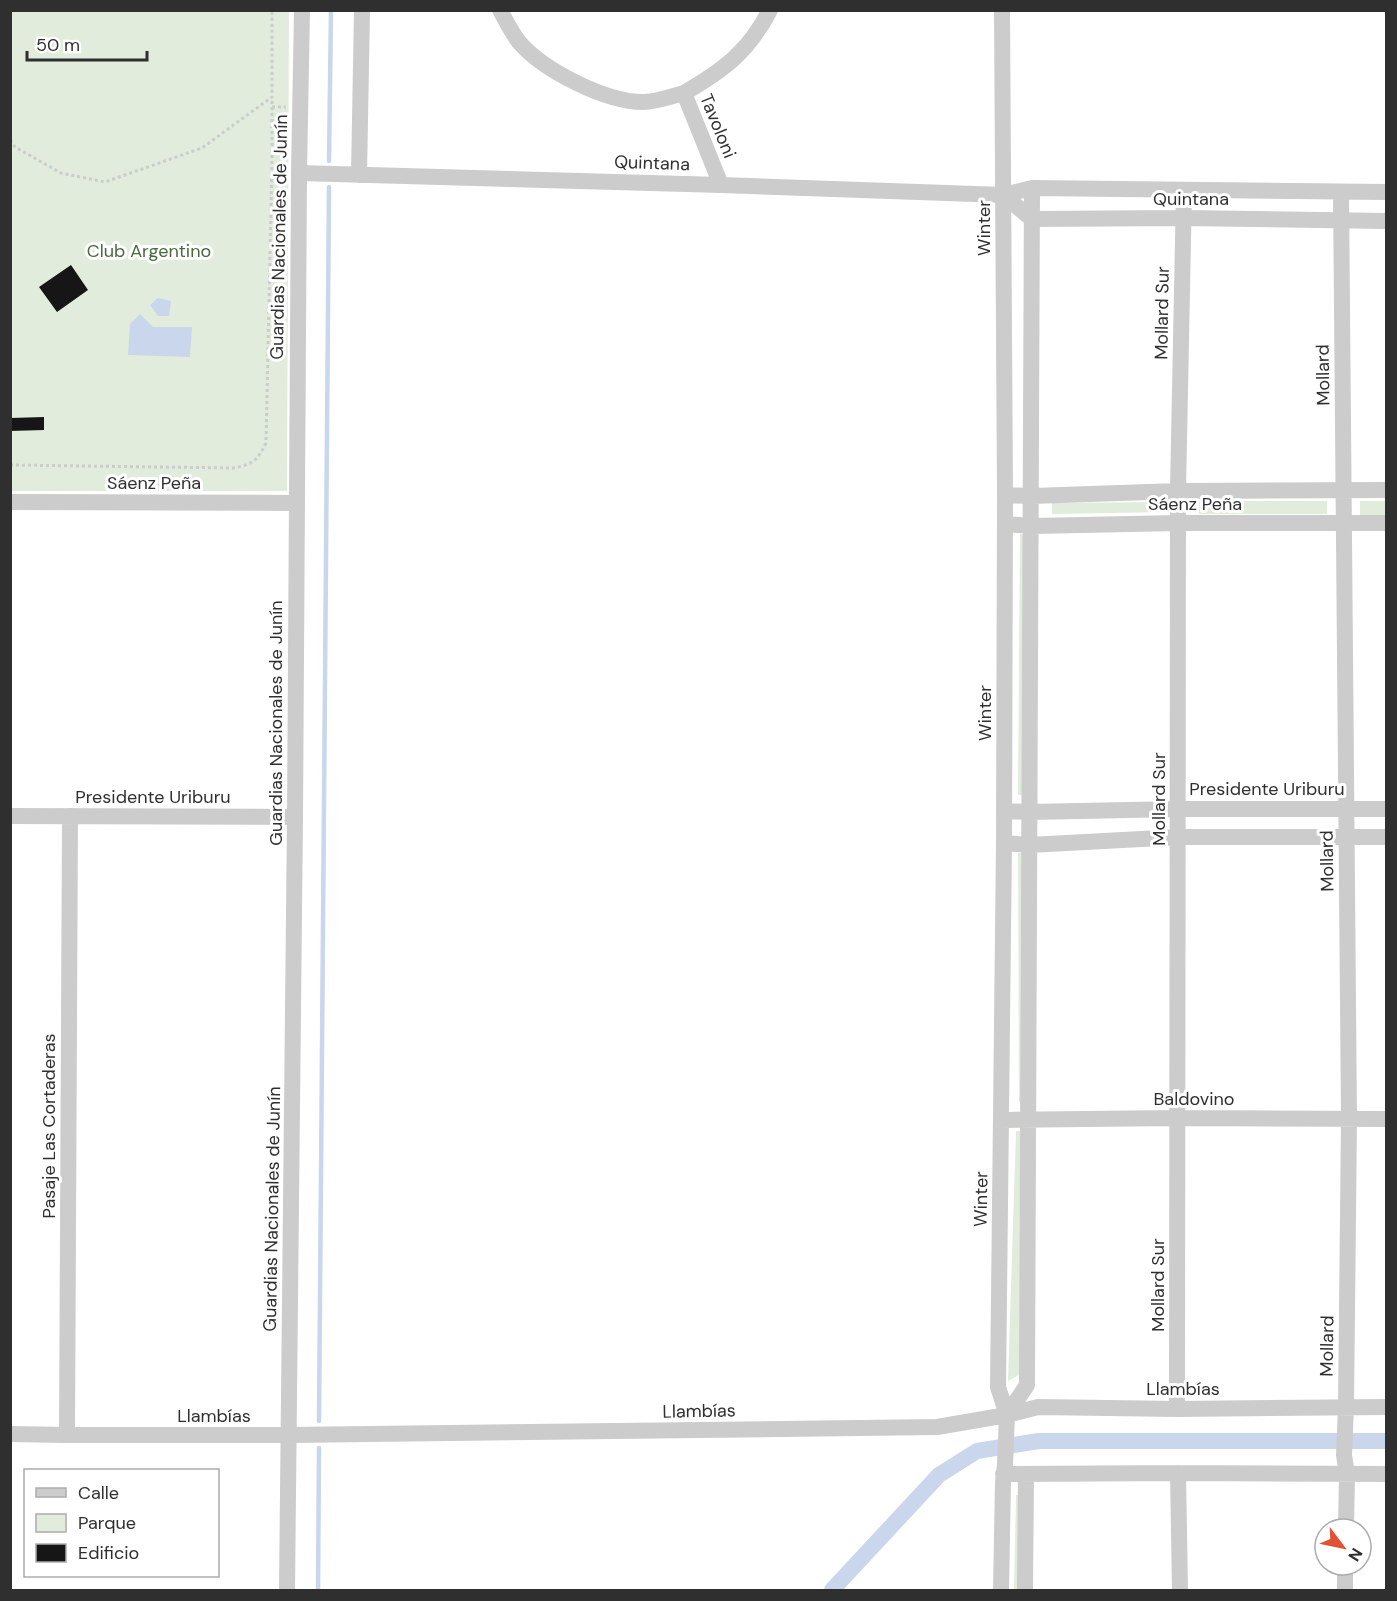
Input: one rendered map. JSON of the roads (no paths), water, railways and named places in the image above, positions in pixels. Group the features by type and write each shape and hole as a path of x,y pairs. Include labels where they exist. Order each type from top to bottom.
{"street":[{"name":"Guardias Nacionales de Junín","path":"287,1590 302,10"},
{"path":"359,175 362,10"},
{"path":"500,10 519,42 543,63 575,82 616,99 645,102 684,93"},
{"name":"Tavoloni","path":"721,185 684,93 710,78 739,55 763,24 770,10"},
{"name":"Winter","path":"1001,1590 1007,1423 998,1387 1002,1120 1005,524 1002,10"},
{"name":"Quintana","path":"299,173 1003,195 1032,188 1386,192"},
{"path":"1007,1423 1028,1385 1032,188"},
{"name":"Mollard Sur","path":"1177,1409 1179,491 1184,190"},
{"name":"Mollard","path":"1341,192 1349,1119 1344,1455 1347,1474 1346,1517"},
{"path":"1003,195 1032,219"},
{"name":"Quintana","path":"1032,219 1184,218 1386,221"},
{"name":"Sáenz Peña","path":"1005,495 1386,490"},
{"name":"Sáenz Peña","path":"10,502 297,503"},
{"name":"Sáenz Peña","path":"1005,524 1032,526 1386,523"},
{"name":"Presidente Uriburu","path":"1004,811 1030,813 1178,809 1386,808"},
{"name":"Presidente Uriburu","path":"10,816 295,817"},
{"name":"Pasaje Las Cortaderas","path":"67,1435 70,816"},
{"path":"1004,843 1029,845 1179,837 1386,837"},
{"name":"Baldovino","path":"1002,1120 1386,1119"},
{"name":"Llambías","path":"10,1434 290,1435 937,1427 1007,1423 1038,1407 1177,1409 1386,1407"},
{"path":"1178,1473 1180,1590"},
{"path":"1004,1474 1386,1474"},
{"path":"1025,1590 1026,1474"}],"water":[{"path":"158,298 171,301 169,316 158,316 150,305"},
{"path":"140,314 153,327 192,327 190,357 128,355 130,324"}],"waterway":[{"path":"329,161 331,10"},
{"path":"319,1421 329,187"},
{"path":"832,1590 939,1475 977,1451 1039,1441 1386,1441"},
{"path":"318,1590 319,1448"}],"park label":[{"name":"Club Argentino","path":"149,251"}]}
